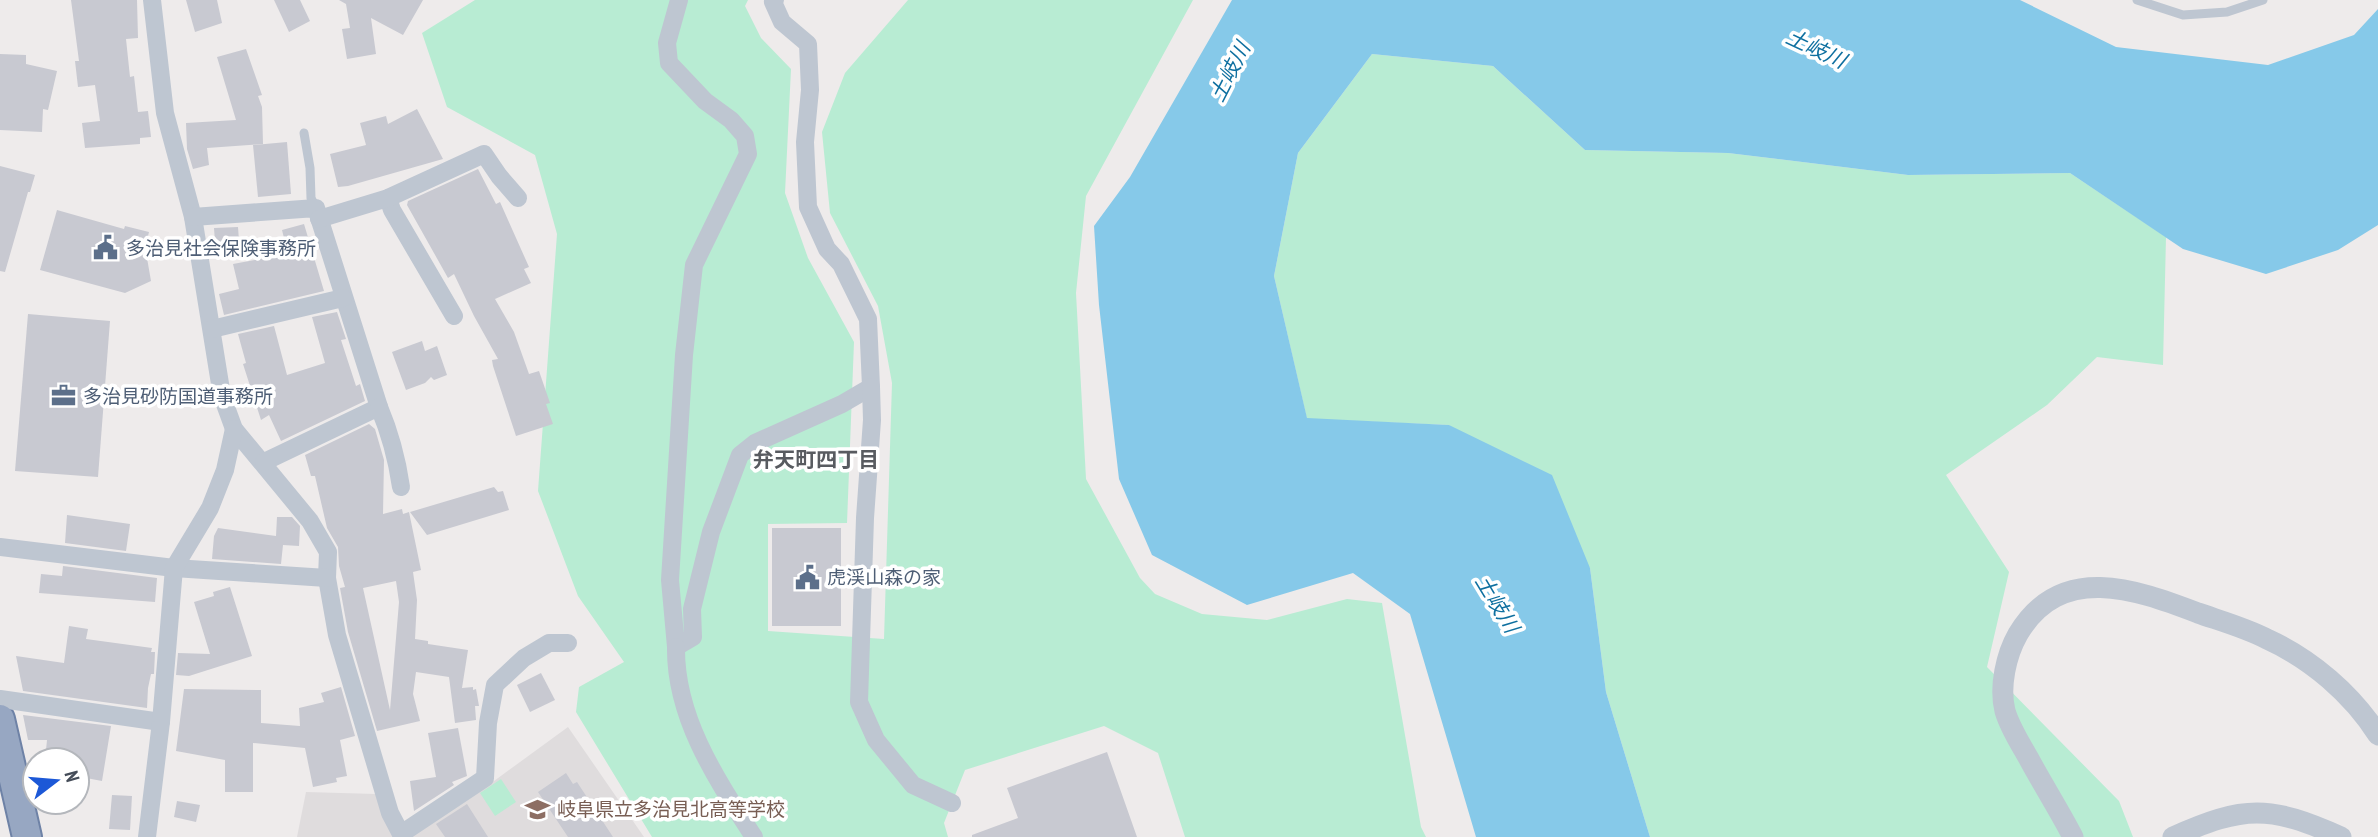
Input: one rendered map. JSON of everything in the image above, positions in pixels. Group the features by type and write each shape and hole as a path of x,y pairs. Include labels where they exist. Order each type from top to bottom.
{"highway":[{"path":"0,719 27,837"}],"street":[{"path":"152,0 164,113 192,217 222,396 234,429 264,462 310,521 328,552 327,578 337,635 390,813 401,834 485,778 488,723 495,685 524,658 549,643 568,643"},
{"path":"679,0 667,43 669,63 705,102 731,120 744,136 748,154 694,265 684,355 670,580 676,669 690,725 754,837"},
{"path":"775,0 773,2 782,22 808,44 808,207 827,249 841,264 868,318 872,420 865,518 859,702 876,740 913,785 952,803"},
{"path":"192,217 317,213 388,198 484,154 518,198"},
{"path":"388,198 392,210 454,316"},
{"path":"317,213 388,429 401,487"},
{"path":"212,330 344,298"},
{"path":"676,647 693,638 692,609 711,532 740,455 755,443 801,424 871,387"},
{"path":"264,462 379,407"},
{"path":"147,837 162,722 174,568 210,508 226,470 234,429"},
{"path":"0,547 174,568 327,578"},
{"path":"2073,837 2012,730 2005,709 2004,684 2009,650 2025,623 2037,609 2078,589 2108,586 2141,593 2268,639 2301,659 2347,694 2378,735"},
{"path":"0,699 162,722"},
{"path":"2173,837 2229,815 2253,813 2276,814 2302,820 2341,837"}],"lane":[{"path":"2137,0 2183,15 2227,12 2263,0"},
{"path":"304,133 310,167 311,198 317,213"}],"shaded area":[{"name":"岐阜県立多治見北高等学校","path":"568,727 644,837 403,837 494,781"},
{"path":"306,792 376,794 396,837 297,837"}],"green space":[{"path":"475,0 748,0 745,6 761,38 791,69 785,193 808,258 854,342 847,523 768,524 768,631 884,639 892,383 878,306 830,213 822,132 845,73 908,0 1193,0 1086,196 1076,293 1086,479 1140,578 1155,594 1202,614 1267,620 1347,599 1382,603 1421,827 1426,837 1185,837 1158,753 1104,726 965,770 944,823 948,837 652,837 576,712 579,687 624,662 578,596 538,491 557,234 535,155 447,107 422,33"},
{"path":"1372,54 1493,66 1585,150 1728,153 1908,175 2070,173 2166,237 2163,365 2097,357 2047,405 1946,475 2009,572 1987,667 2119,801 2133,837 1650,837 1606,692 1590,568 1449,425 1307,419 1274,276 1298,153"},
{"path":"501,779 516,802 495,816 480,793"}],"water":[{"name":"土岐川","path":"1232,0 2020,0 2116,47 2268,65 2354,35 2378,9 2378,225 2338,250 2266,274 2183,249 2070,173 1908,175 1728,153 1585,150 1493,66 1372,54 1298,153 1274,276 1307,418 1449,425 1552,475 1590,568 1606,692 1650,837 1476,837 1410,614 1353,573 1247,605 1152,555 1119,479 1099,305 1094,226 1130,177"}],"building":[{"path":"71,0 137,0 138,38 126,39 130,77 134,76 138,112 148,111 151,137 140,138 140,144 85,148 82,123 100,121 95,85 78,87 75,61 79,61"},
{"path":"186,0 217,0 222,23 195,32"},
{"path":"274,0 300,0 310,21 289,32"},
{"path":"339,0 423,0 403,35 371,18 376,54 347,59 342,29 350,28 346,4"},
{"path":"246,49 262,95 258,96 262,107 263,144 207,148 209,165 193,169 187,149 186,123 236,120 217,57"},
{"path":"0,54 26,55 26,64 57,71 48,110 43,109 42,132 0,130"},
{"path":"417,109 443,159 338,187 330,154 366,145 360,123 386,116 388,124"},
{"path":"287,142 291,194 258,197 253,145"},
{"path":"0,166 35,175 5,272 0,271"},
{"path":"478,169 496,204 500,202 529,267 524,269 531,283 495,299 514,332 529,374 539,371 550,403 546,404 553,424 516,436 493,366 492,360 498,359 454,274 448,278 407,205 408,201"},
{"path":"57,210 124,229 125,226 149,232 147,240 152,241 147,258 151,281 125,293 40,270"},
{"path":"304,224 324,291 224,315 219,294 239,289 233,264 288,254 282,230"},
{"path":"238,227 240,254 216,256 214,228"},
{"path":"337,312 346,339 341,340 356,386 360,384 365,401 281,441 269,415 261,420 243,364 246,363 238,334 274,326 287,375 325,363 312,317"},
{"name":"多治見砂防国道事務所","path":"28,314 110,321 98,477 15,471"},
{"path":"422,341 425,351 437,346 447,375 434,380 431,377 425,383 406,390 392,352"},
{"path":"369,424 375,429 384,460 383,514 402,509 403,514 409,512 421,570 413,572 417,600 415,639 428,641 428,644 468,650 462,688 476,689 479,706 475,706 476,720 455,723 449,677 416,672 413,694 420,721 377,731 348,632 340,588 345,587 339,566 338,547 327,528 315,476 311,476 305,455","holes":["396,581 399,602 390,710 363,588"]},
{"path":"494,487 498,492 503,491 509,510 427,535 410,512"},
{"path":"67,515 130,524 126,551 65,543"},
{"path":"277,517 292,517 300,526 299,546 283,545 281,564 212,559 214,536 218,528 276,536"},
{"name":"虎渓山森の家","path":"772,528 841,528 841,626 772,626"},
{"path":"63,566 157,578 155,602 39,593 41,574 62,576"},
{"path":"230,587 252,656 189,676 176,675 178,653 210,654 194,602 214,596 213,592"},
{"path":"69,626 88,629 86,639 152,648 151,652 155,652 154,674 151,674 148,688 147,708 23,691 16,656 64,663"},
{"path":"541,673 555,700 530,712 517,685"},
{"path":"341,687 355,736 340,740 347,776 336,778 337,782 313,787 305,748 253,743 253,792 225,792 225,760 176,751 184,689 261,690 261,723 300,726 299,708 324,702 321,693"},
{"path":"23,715 111,726 102,781 91,779 91,746 46,746 47,740 28,740"},
{"path":"458,728 467,776 452,782 454,785 414,811 410,781 436,777 428,733"},
{"path":"1107,752 1137,837 972,837 1018,818 1007,788"},
{"path":"566,773 573,784 577,782 613,837 568,837 538,792"},
{"path":"112,795 132,796 130,830 109,829"},
{"path":"177,801 200,805 196,822 174,817"},
{"path":"467,804 488,837 445,837 436,824"}],"place":[{"name":"多治見社会保険事務所","path":"106,248"},
{"name":"多治見砂防国道事務所","path":"63,396"},
{"name":"虎渓山森の家","path":"807,577"},
{"name":"岐阜県立多治見北高等学校","path":"537,809"}],"district":[{"name":"弁天町四丁目","path":"816,460"}]}
